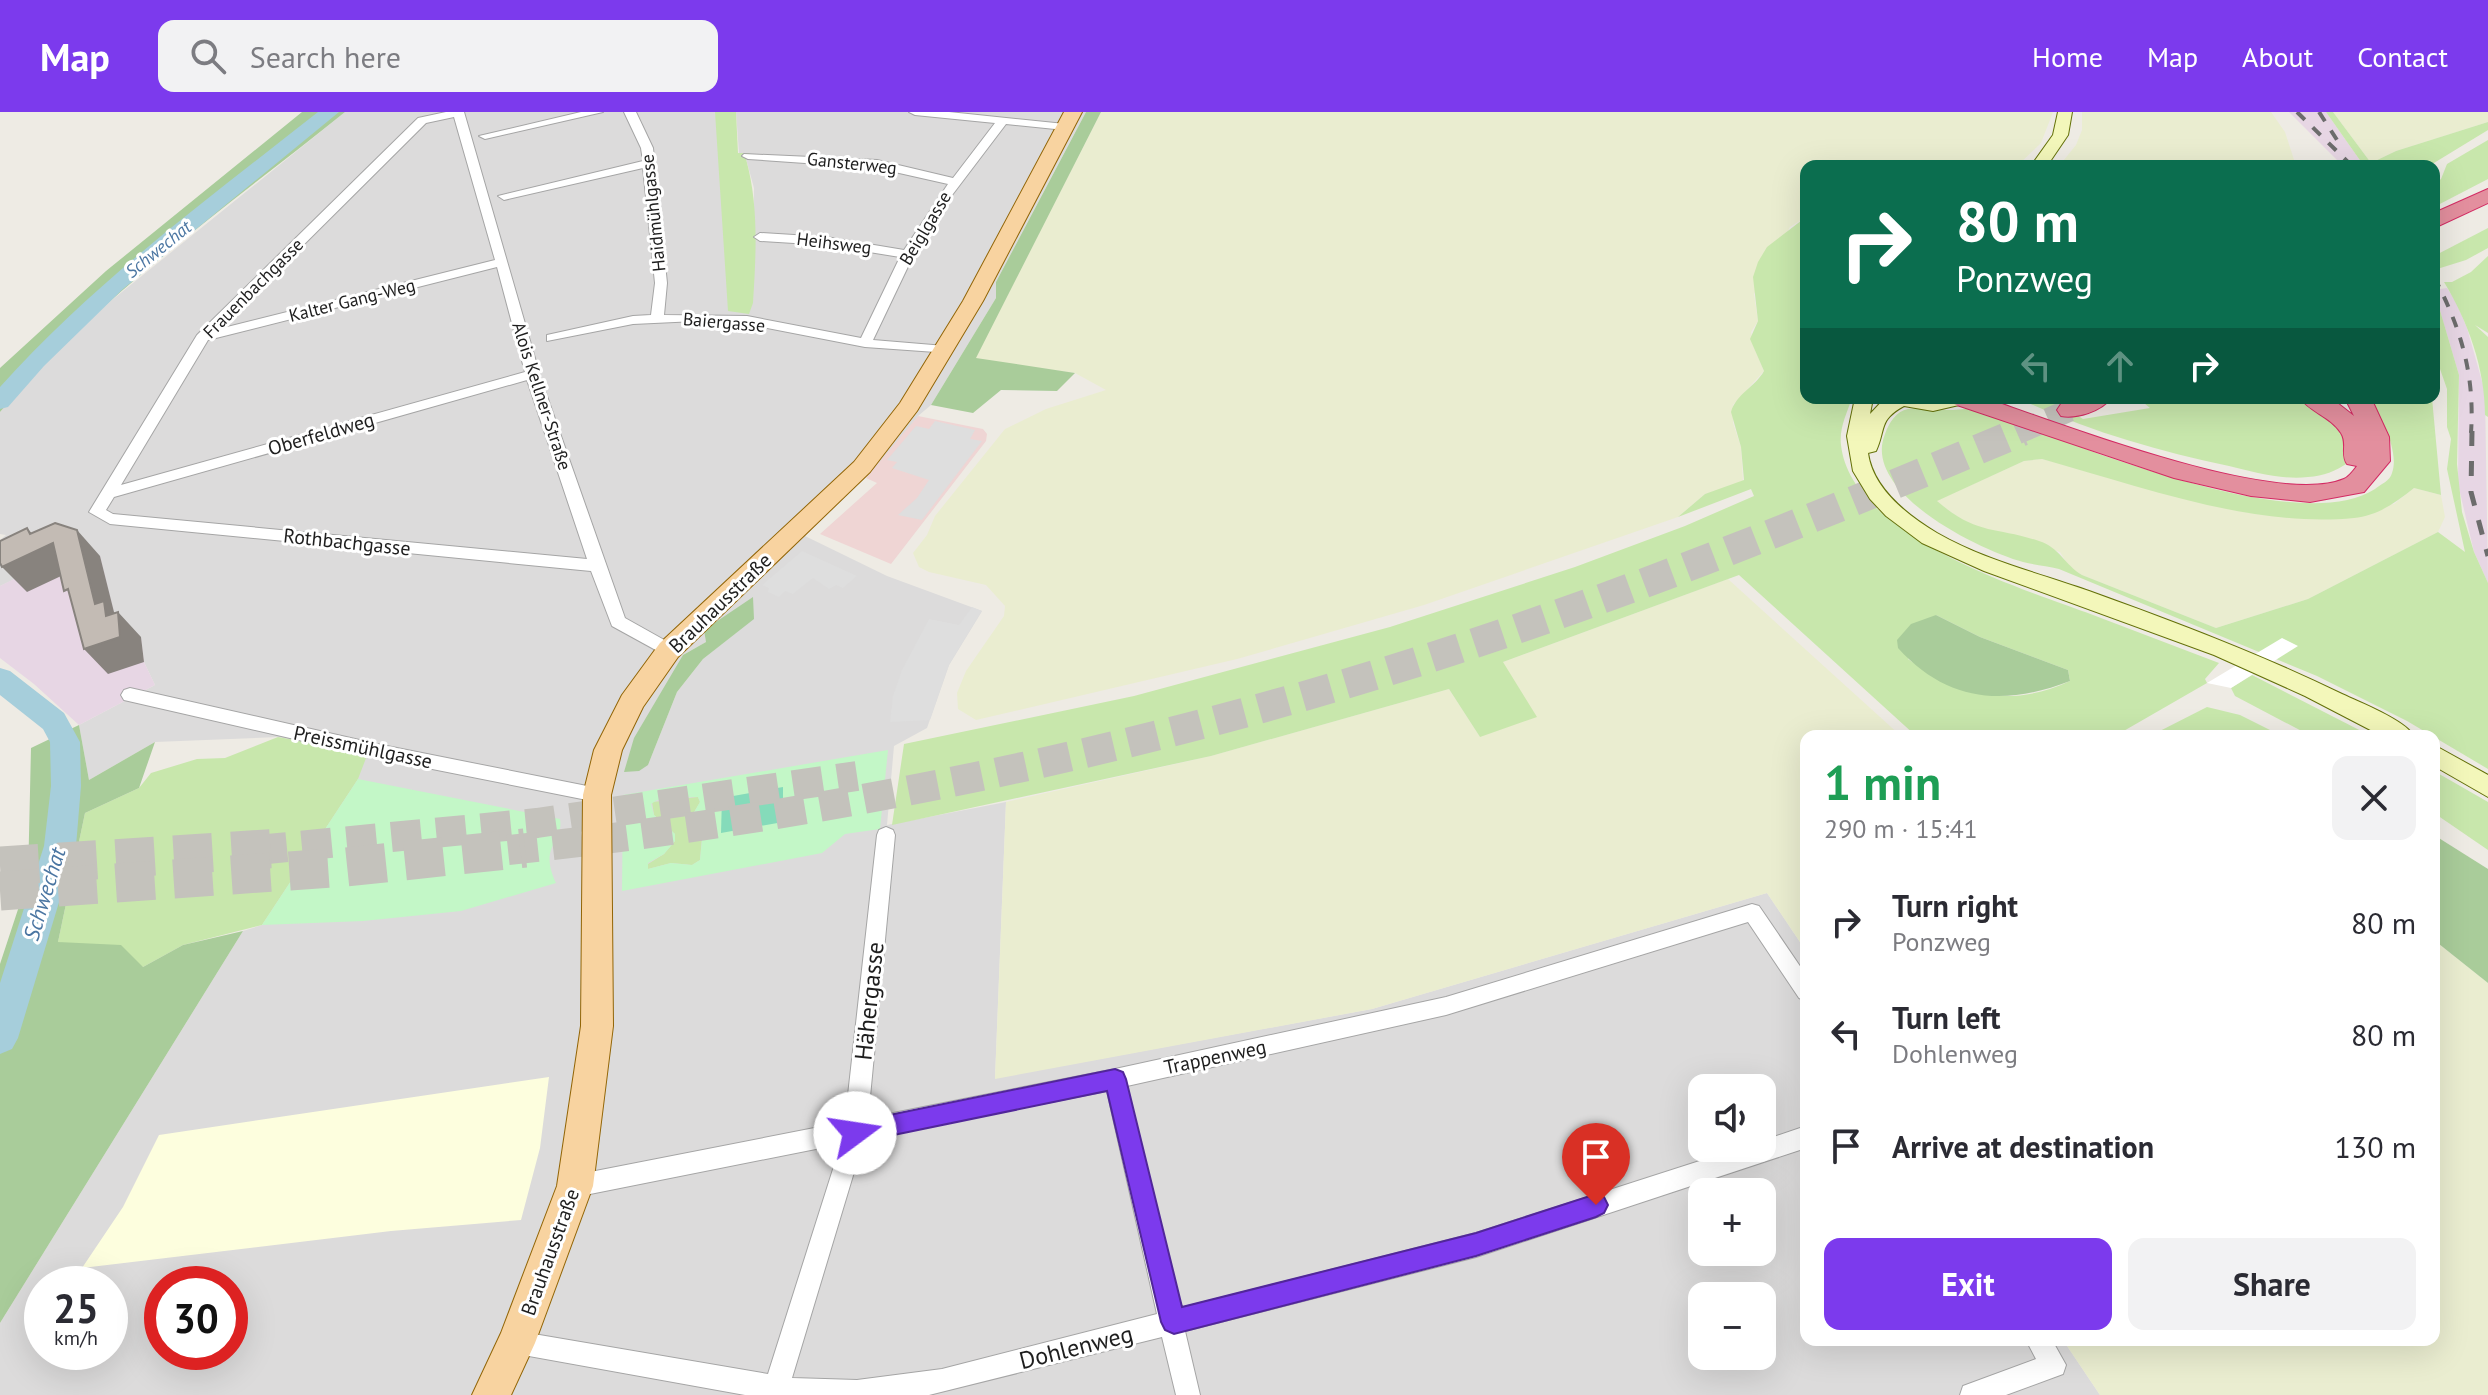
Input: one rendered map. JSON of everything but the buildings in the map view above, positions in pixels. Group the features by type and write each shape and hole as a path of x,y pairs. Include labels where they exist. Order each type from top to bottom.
{"highway":[{"path":"2440,218 2488,195"},
{"path":"2440,238 2488,215"},
{"path":"1981,404 2077,439 2202,477 2276,492 2316,494 2348,488 2370,477 2378,459 2374,432 2361,404"},
{"path":"2019,404 2072,427 2147,451 2220,469 2305,482 2332,478 2352,468 2358,452 2353,431 2323,404"},
{"path":"2070,410 2084,404"}],"main road":[{"path":"2044,160 2065,125 2065,112"},
{"name":"Brauhausstraße","path":"491,1395 516,1343 575,1186 597,1026 597,795 608,750 620,725 669,650 862,467 909,406 945,350 1069,120"},
{"path":"1863,404 1854,449 1863,473 1877,495 1920,531 2001,571 2163,626 2269,670 2350,707 2391,730"},
{"path":"1890,404 1876,416 1870,430 1871,459 1889,491 1938,531 2032,579"},
{"path":"2440,758 2488,787"}],"street":[{"name":"Alois Kellner-Straße","path":"458,112 533,374 618,622 669,650"},
{"name":"Frauenbachgasse","path":"97,512 202,338 422,120 458,112"},
{"path":"485,136 597,112"},
{"name":"Haidmühlgasse","path":"630,112 647,148 649,163 661,283 657,318"},
{"path":"915,112 1001,123 1069,120"},
{"name":"Beiglgasse","path":"865,343 908,254 954,182 1001,123"},
{"name":"Gansterweg","path":"748,156 877,164 954,182"},
{"path":"504,196 649,163"},
{"name":"Heihsweg","path":"760,237 826,241 908,254"},
{"name":"Kalter Gang-Weg","path":"202,338 503,262"},
{"name":"Baiergasse","path":"552,338 608,324 657,318 747,320 865,343 945,350"},
{"name":"Oberfeldweg","path":"109,493 533,374"},
{"name":"Rothbachgasse","path":"97,512 110,519 599,566"},
{"name":"Preissmühlgasse","path":"130,695 377,751 597,795"},
{"name":"Hähergasse","path":"775,1391 855,1133 886,835"},
{"name":"Trappenweg","path":"575,1186 855,1133 1446,1006 1752,912 1800,983"},
{"path":"1115,1079 1174,1322 1188,1395"},
{"name":"Dohlenweg","path":"516,1343 775,1391 857,1392 942,1381 1476,1245 1800,1139"},
{"path":"1972,1395 2054,1365 2042,1346"}],"shaded area":[{"path":"345,112 715,112 753,303 754,188 746,159 739,153 736,112 1086,112 996,282 996,298 931,405 918,416 885,458 805,536 887,576 982,611 949,665 927,728 894,746 887,825 1006,802 995,1078 1372,1009 1767,893 1800,942 1800,1346 2067,1346 2100,1395 0,1395 0,1323 24,1284 24,1370 128,1370 128,1266 35,1266 243,931 262,925 368,753 278,737 155,742 89,780 79,725 155,685 144,662 141,638 17,578 0,586 0,540 6,535 0,534 0,412 42,363 112,300","holes":["753,598 753,619 703,659 677,692 648,765 683,655 706,642 705,630"]},
{"path":"1101,112 2053,112 2041,143 2023,160 1800,160 1800,221 1790,227 1754,294 1758,321 1751,332 1764,371 1733,405 1733,423 1741,447 1743,483 1705,494 1678,517 1424,605 1237,659 976,720 958,709 957,693 966,671 1004,616 1005,606 986,585 919,567 913,553 927,535 935,516 1005,429 1046,409 1106,390 1075,373 975,359"},
{"path":"2082,112 2271,112 2285,132 2294,160 2064,160 2076,145 2082,130"},
{"path":"2289,112 2326,112 2360,160 2337,160"},
{"path":"2333,112 2488,112 2488,122 2396,151 2377,160 2369,160"},
{"path":"2447,288 2456,302 2467,328 2485,392 2488,583 2474,552 2458,484 2459,375 2440,310 2440,289"},
{"path":"918,416 983,429 987,434 986,441 891,564 820,534 877,483 866,478"},
{"path":"935,421 975,430 970,439 982,441 922,520 898,515 917,498 929,480 892,468 897,462 887,460 916,426 929,429"},
{"path":"2042,459 2244,512 2291,517 2394,504 2414,488 2441,495 2445,517 2438,532 2308,599 2216,628 2082,575 2070,568 2060,552 1970,526 1936,501 2024,461"},
{"path":"802,551 857,576 843,588 836,585 829,589 813,578 793,594 785,591 779,597 768,592 769,588 762,585"},
{"path":"100,556 118,629 130,641 141,637 144,662 155,685 79,725 0,658 0,586 16,578"},
{"path":"1728,579 1894,730 1800,730 1800,942 1767,893 1372,1009 995,1079 1006,802 1211,756 1449,689 1480,737 1503,662"},
{"path":"972,607 982,611 949,665 930,720 890,722 893,696 902,670 929,619 959,625"},
{"path":"2440,945 2488,983 2488,1395 2100,1395 2067,1346 2440,1346"},
{"path":"549,1077 540,1148 521,1220 391,1231 83,1266 123,1207 159,1135"}],"green space":[{"path":"302,112 345,112 122,291 38,370 0,412 0,368 106,271"},
{"path":"715,112 736,112 738,153 750,153 746,159 753,194 756,248 753,303 749,314 728,311"},
{"path":"1086,112 1101,112 976,358 1075,373 1057,391 1001,390 973,413 931,405 996,298 996,282"},
{"path":"2326,112 2333,112 2369,160 2360,160"},
{"path":"2488,122 2488,130 2439,160 2377,160 2396,151"},
{"path":"2488,140 2488,179 2440,204 2440,180 2447,164"},
{"path":"1800,222 1800,404 1850,404 1842,427 1841,445 1852,477 1874,506 1906,532 1984,573 2219,663 2205,679 2207,683 2125,730 1909,730 1739,575 1503,662 1537,717 1480,737 1449,689 1211,756 892,825 904,744 1134,696 1390,627 1575,567 1685,526 1754,496 1751,489 1678,517 1705,494 1744,480 1741,447 1731,412 1737,400 1764,371 1750,339 1758,321 1753,277 1767,247","holes":["1936,615 1980,637 2068,670 2070,681 2048,690 2006,696 1966,690 1927,672 1908,659"]},
{"path":"2488,228 2488,248 2466,260 2440,268 2440,253"},
{"path":"2488,256 2488,333 2475,325 2488,337 2488,417 2485,415 2482,380 2474,346 2444,282 2452,282 2471,272"},
{"path":"2440,310 2459,375 2457,464 2462,512 2474,552 2488,583 2488,769 2440,741 2440,730 2422,730 2317,676 2059,569 2003,555 1954,532 1907,497 1890,477 1882,456 1885,434 1894,418 1904,410 1978,409 2007,417 2096,453 2207,487 2244,496 2318,503 2349,499 2375,489 2391,476 2394,464 2391,444 2374,404 2433,404 2441,495 2414,488 2386,508 2362,517 2315,519 2236,511 2042,459 2024,461 1937,501 1975,525 2046,544 2082,575 2216,628 2308,599 2438,532 2465,552 2447,469 2451,439 2447,427 2447,389 2440,369"},
{"path":"2032,404 2060,404 2083,419 2150,408 2145,404 2317,404 2343,425 2348,463 2329,473 2298,478 2258,473 2175,454 2069,420"},
{"path":"753,597 754,619 703,659 677,692 648,765 639,771 624,772 634,738 683,655 706,642 704,630"},
{"path":"1936,615 1980,637 2068,670 2070,681 2023,694 2000,696 1957,689 1937,680 1898,648 1897,640 1911,624"},
{"path":"2252,675 2359,730 2300,730 2235,696 2231,688"},
{"path":"2207,707 2240,715 2270,730 2162,730"},
{"path":"79,725 89,780 155,742 139,788 85,813 58,942 121,945 143,967 183,945 243,931 35,1266 24,1266 24,1284 0,1323 0,964 28,879 31,748"},
{"path":"278,737 368,753 358,779 262,925 183,945 143,967 58,942 85,813 139,788 151,773 197,759 225,758"},
{"path":"888,750 880,829 845,834 822,853 622,891 623,795","holes":["698,797 700,802 693,814 691,833 702,840 700,860 692,865 671,863 648,869 648,863 664,854 675,841 675,834 654,815 651,804 657,800"]},
{"path":"2440,774 2488,802 2488,850 2440,817"},
{"path":"358,779 560,819 559,834 550,852 551,870 556,883 461,911 363,921 262,925"},
{"path":"783,787 783,822 721,833 722,798"},
{"path":"698,797 700,802 693,814 691,833 702,837 700,860 692,865 671,863 648,869 648,864 664,854 675,841 675,834 654,815 652,802"},
{"path":"2440,839 2488,869 2488,983 2440,945"}],"pier":[{"path":"2282,638 2298,646 2231,688 2207,683"}],"waterway":[{"name":"Schwechat","path":"0,402 36,361 115,285 330,112"},
{"name":"Schwechat","path":"0,679 54,721 65,742 66,786 60,846 0,1038"}],"tunnel":[{"path":"2017,433 2070,410"},
{"path":"508,850 748,819 869,798 990,774 1228,717 1460,648 1602,598 1813,517 2022,431"},
{"path":"269,849 537,823 857,776"},
{"path":"269,849 282,848"},
{"path":"0,891 346,867 525,848"},
{"path":"0,866 269,849"},
{"path":"257,850 269,849"}],"railway":[{"path":"2297,112 2346,160"},
{"path":"2319,112 2339,143"},
{"path":"2440,290 2464,352 2471,391 2471,433"},
{"path":"2472,431 2471,492 2488,556"}],"route":[{"path":"855,1133 1115,1079 1174,1322 1476,1245 1596,1205"}]}
